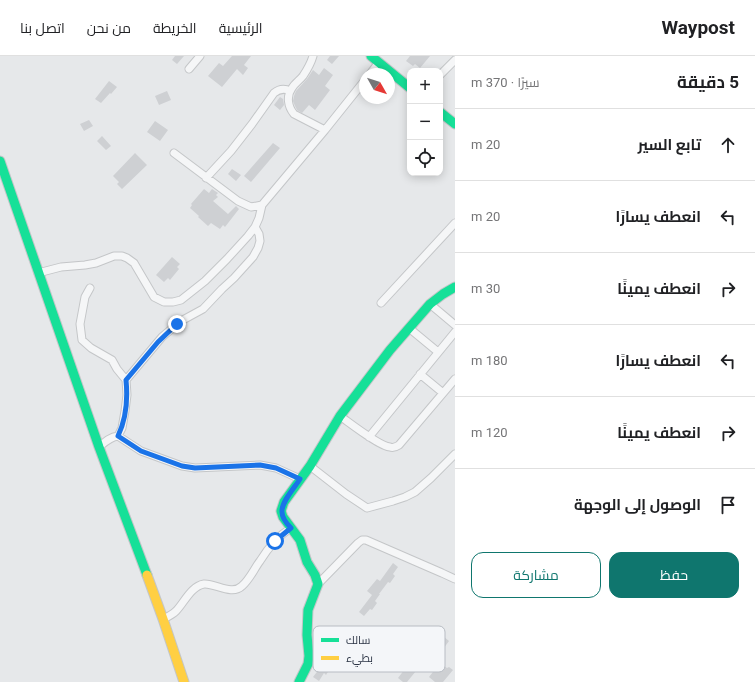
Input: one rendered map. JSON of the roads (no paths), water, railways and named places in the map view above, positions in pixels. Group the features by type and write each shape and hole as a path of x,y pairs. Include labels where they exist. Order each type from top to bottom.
{"street":[{"path":"189,69 200,56"},
{"path":"313,56 305,73 290,91 288,100 290,110 294,114 325,130"},
{"path":"371,56 407,85"},
{"path":"443,72 455,60"},
{"path":"374,68 379,62"},
{"path":"38,272 85,265 114,256 122,256 134,263 154,297 164,302 181,300 205,281 248,236 259,218 262,205 359,88"},
{"path":"206,178 252,124 274,93 277,90 283,89 290,91"},
{"path":"443,114 455,124"},
{"path":"174,153 238,202 251,207 262,205"},
{"path":"0,161 99,447 163,619 184,682"},
{"path":"381,303 455,222"},
{"path":"126,380 162,337 181,320 203,308 253,257 260,241 259,234 254,227"},
{"path":"318,584 315,575 307,562 300,540 286,522 281,511 284,502 310,466 340,416 390,350 430,304 455,287"},
{"path":"90,288 85,298 80,324 82,340 91,348 112,360 126,380 127,395 125,411 122,428 118,436"},
{"path":"430,304 455,325"},
{"path":"409,328 438,352"},
{"path":"369,437 455,332"},
{"path":"420,374 443,393"},
{"path":"340,416 369,437 385,446 396,447 455,379"},
{"path":"99,447 106,441 118,436 141,451 182,466 195,468 260,465 276,468 300,479"},
{"path":"310,466 367,508 393,501 415,492 455,454"},
{"path":"163,619 174,613 193,590 200,586 205,584 224,589 235,589 243,586 259,561 275,541 291,528"},
{"path":"299,682 308,664 308,610 318,584 353,547 362,540 366,540 455,579"}]}
